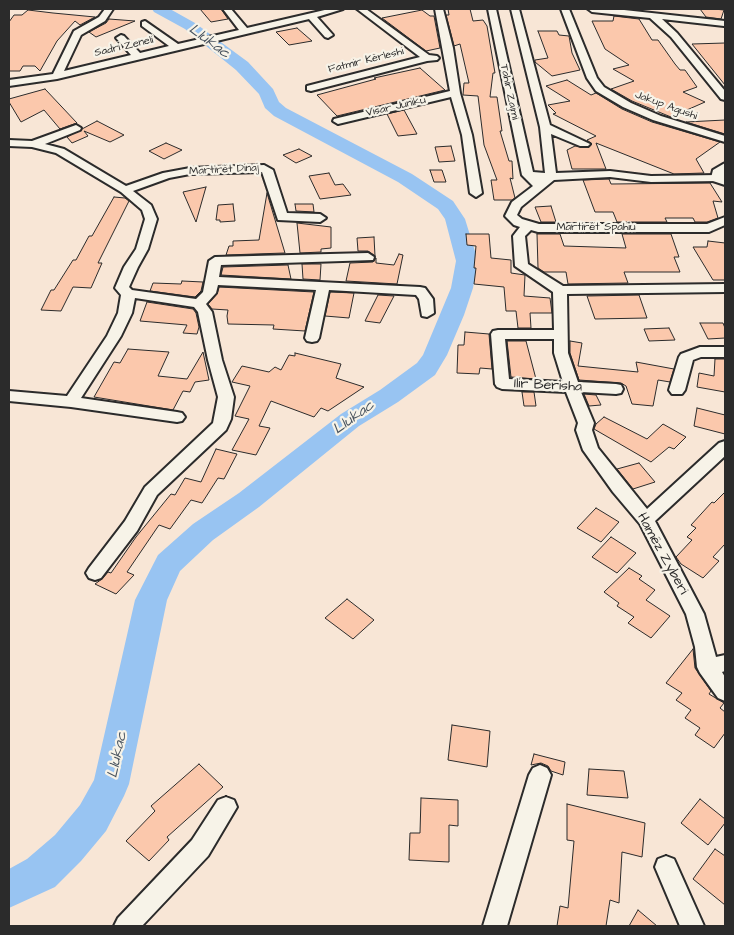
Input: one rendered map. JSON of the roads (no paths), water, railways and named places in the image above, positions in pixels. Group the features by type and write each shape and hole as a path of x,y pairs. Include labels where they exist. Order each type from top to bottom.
{"street":[{"path":"57,76 77,33 102,19 109,9"},
{"path":"228,9 244,31"},
{"name":"Sadri Zeneli","path":"9,83 57,76 339,9"},
{"name":"Fatmir Kërleshi","path":"361,9 427,58"},
{"path":"440,9 455,93 467,135 476,193"},
{"name":"Tahir Zajmi","path":"492,9 509,95 528,175 538,186"},
{"name":"Tahir Zajmi","path":"515,9 545,127 551,177"},
{"name":"Jakup Agushi","path":"566,9 592,78 600,89 627,105 658,118 725,139"},
{"path":"592,9 725,23"},
{"path":"312,15 315,22 328,35"},
{"path":"652,15 683,33 725,96"},
{"path":"683,33 725,23"},
{"path":"145,24 176,47"},
{"path":"121,38 138,57"},
{"name":"Fatmir Kërleshi","path":"311,88 427,58 448,59"},
{"path":"9,90 24,80"},
{"name":"Visar Juniku","path":"338,121 455,93"},
{"path":"545,127 584,144"},
{"path":"32,144 76,128"},
{"path":"9,143 32,144 60,151 125,190 147,208 151,219 142,250 122,288 128,294 147,295 199,304 205,312 215,360 226,397 223,419 220,426 151,491 131,526 94,573"},
{"name":"Martirët Dinaj","path":"125,190 167,175 190,171 264,168 267,170 272,182 282,217 320,218"},
{"path":"528,175 551,177 610,174 651,179 723,175"},
{"path":"551,177 516,205 510,216 527,226 519,236 522,266 560,290 725,288"},
{"name":"Martirët Spahiu","path":"527,226 538,228 708,228 725,222"},
{"path":"199,304 209,293 215,261 368,257"},
{"path":"212,281 420,291 426,299 427,313"},
{"path":"312,338 323,286"},
{"path":"560,290 560,335"},
{"path":"71,402 114,336 128,302 128,294"},
{"name":"Ilir Berisha","path":"560,335 498,334 502,384 616,389"},
{"name":"Hamëz Zyberi","path":"560,335 562,353 572,388 586,423 584,430 591,450 646,520 695,614 705,647 716,665 725,692"},
{"path":"677,390 686,357 700,352 725,352"},
{"path":"9,396 71,402 177,417"},
{"path":"646,520 725,447"},
{"path":"495,926 540,775"},
{"path":"126,926 200,848 226,807"},
{"path":"666,867 692,926"}],"waterway":[{"name":"Llukac","path":"9,889 41,873 68,848 93,818 111,784 151,600 169,563 203,532 249,500 350,420 389,396 426,369 435,355 452,315 462,288 467,261 455,219 446,205 405,178 280,112 271,104 267,93 242,66 190,26 159,9"}]}
